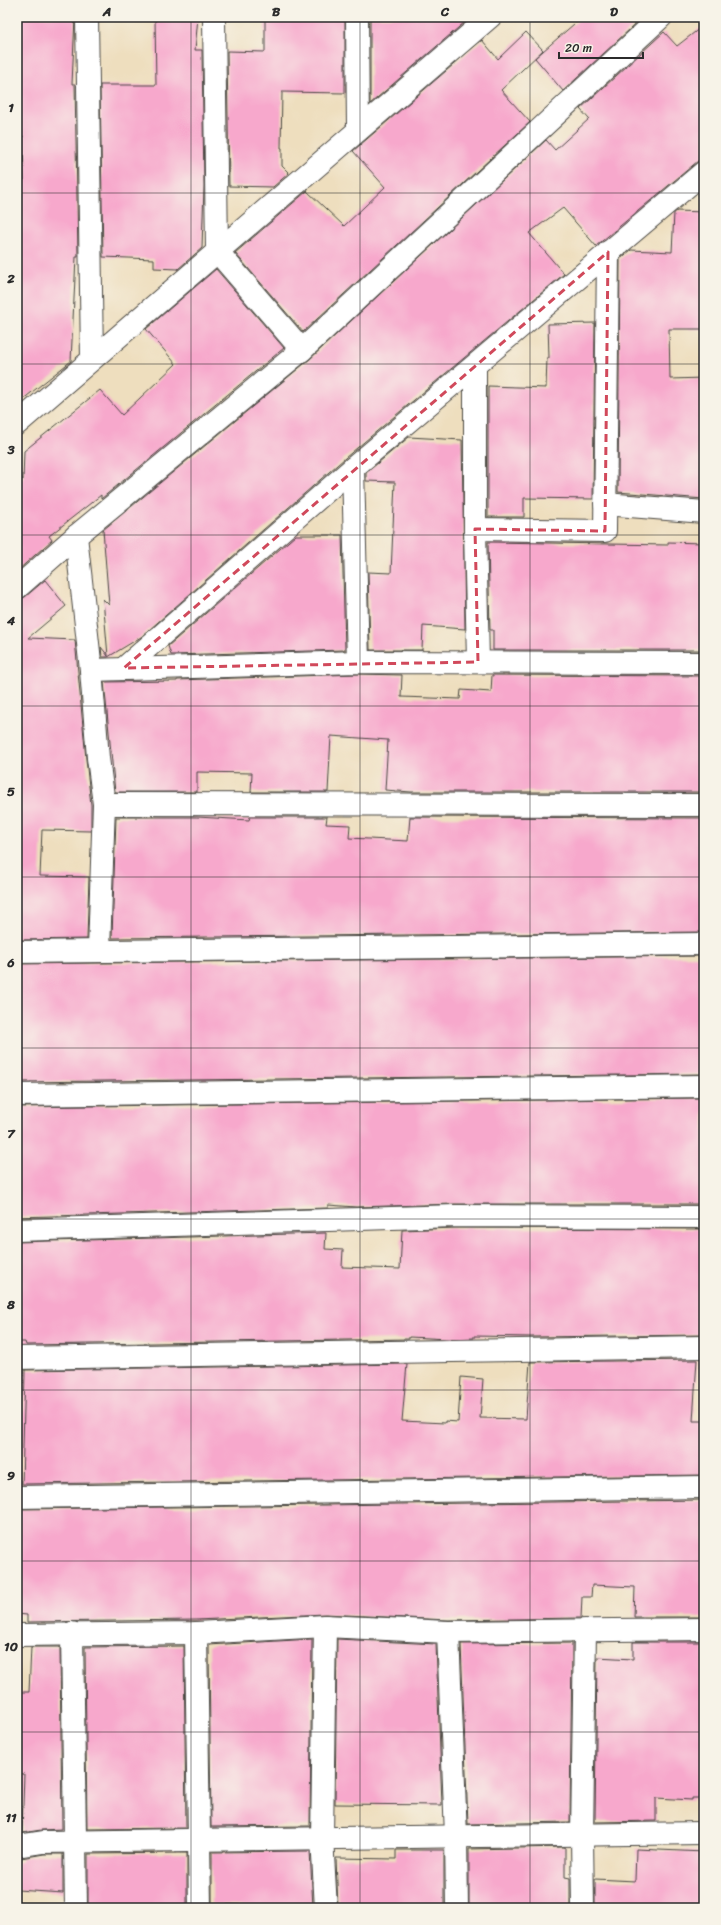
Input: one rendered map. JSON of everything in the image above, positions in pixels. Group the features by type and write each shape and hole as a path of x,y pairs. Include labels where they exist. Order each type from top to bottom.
{"street":[{"path":"86,17 92,359"},
{"path":"214,17 217,251 302,350"},
{"path":"357,17 358,130"},
{"path":"17,588 76,536 302,350 661,17"},
{"path":"17,424 486,19"},
{"path":"124,668 353,468 475,367 608,252 704,172"},
{"path":"475,529 605,531 608,252"},
{"path":"475,367 475,529 478,662"},
{"path":"353,468 358,662"},
{"path":"605,504 704,512"},
{"path":"76,536 104,804 99,950"},
{"path":"91,670 358,662 704,663"},
{"path":"104,804 704,805"},
{"path":"17,952 704,944"},
{"path":"17,1095 704,1086"},
{"path":"17,1230 455,1216 704,1217"},
{"path":"17,1358 704,1346"},
{"path":"17,1497 704,1487"},
{"path":"324,1626 322,1838 326,1908"},
{"path":"17,1635 72,1633 196,1633 324,1626 448,1632 704,1629"},
{"path":"583,1908 582,1834 585,1630"},
{"path":"448,1632 456,1836 457,1908"},
{"path":"72,1633 76,1908"},
{"path":"196,1633 200,1908"},
{"path":"17,1846 43,1842 76,1841 704,1833"}],"highlighted area":[{"path":"608,252 605,531 475,529 478,662 124,668"}],"building":[{"path":"17,17 75,17 72,84 75,84 78,257 76,257 71,361 17,404 17,180 24,180 23,136 17,136"},
{"path":"155,17 198,17 195,50 202,50 204,186 202,248 178,269 154,268 154,259 103,257 100,85 156,85"},
{"path":"345,17 345,93 282,92 282,166 289,173 273,187 229,186 227,51 265,52 265,18"},
{"path":"370,17 462,17 466,21 370,104"},
{"path":"582,17 643,17 563,91 535,58"},
{"path":"704,25 704,156 596,246 563,208 529,233 564,274 345,458 141,637 108,657 102,657 101,647 108,656 103,599 109,605 103,530 310,359 546,140 555,150 589,119 580,109 664,32 677,46"},
{"path":"526,32 543,50 501,90 530,122 303,332 235,253 307,191 344,226 385,187 353,151 482,40 498,59"},
{"path":"677,211 704,212 704,329 669,329 670,379 704,378 704,499 618,492 620,259 631,250 672,252 674,213"},
{"path":"216,269 284,348 101,499 101,495 49,536 52,540 17,571 17,473 23,480 24,451 100,390 122,415 176,364 146,329"},
{"path":"595,323 593,499 524,498 524,517 488,517 488,386 546,388 547,358 549,358 548,324"},
{"path":"409,437 462,440 465,629 423,626 422,650 370,650 368,572 391,573 395,482 366,481 366,473"},
{"path":"296,535 342,535 345,650 171,655 168,646"},
{"path":"488,542 668,545 668,542 703,543 701,594 704,595 704,650 493,650 493,630 490,630"},
{"path":"45,580 66,606 28,638 75,640 91,805 91,831 42,830 40,876 89,877 87,939 17,940 17,600 25,597"},
{"path":"358,674 402,675 401,697 460,699 461,690 491,692 492,675 704,676 704,752 702,792 411,792 385,790 388,740 331,736 328,792 251,792 252,773 197,772 197,792 115,792 104,682 177,681"},
{"path":"116,817 197,817 249,820 250,817 327,817 326,824 350,825 349,838 408,841 410,817 704,818 704,932 112,938"},
{"path":"704,956 704,1074 17,1082 17,964"},
{"path":"704,1098 704,1204 455,1204 356,1207 328,1205 328,1208 17,1217 17,1107"},
{"path":"455,1228 704,1229 704,1335 532,1337 474,1336 474,1338 449,1339 409,1337 409,1339 26,1345 25,1342 17,1342 17,1242 326,1233 325,1249 343,1250 342,1267 400,1269 402,1230"},
{"path":"697,1360 693,1421 704,1421 704,1475 22,1484 25,1370 407,1364 402,1421 445,1423 445,1421 458,1422 461,1377 483,1379 480,1418 526,1419 530,1362"},
{"path":"704,1500 704,1617 634,1617 635,1587 592,1585 591,1597 582,1597 581,1618 448,1620 325,1614 196,1620 27,1622 27,1615 17,1614 17,1510 21,1509"},
{"path":"312,1639 310,1826 211,1827 209,1645"},
{"path":"337,1639 436,1644 442,1805 335,1804"},
{"path":"633,1642 704,1642 704,1798 692,1798 692,1800 656,1798 656,1821 595,1822 597,1657 633,1659"},
{"path":"572,1643 570,1822 468,1824 461,1644"},
{"path":"184,1646 186,1828 87,1829 85,1647"},
{"path":"31,1647 60,1647 62,1829 22,1833 24,1774 17,1773 17,1692 29,1692"},
{"path":"565,1847 565,1877 570,1878 570,1908 469,1908 469,1849"},
{"path":"636,1849 704,1852 704,1908 595,1908 595,1879 635,1881"},
{"path":"396,1850 444,1850 444,1908 338,1908 336,1858 396,1859"},
{"path":"310,1851 313,1908 263,1908 263,1906 212,1904 212,1852"},
{"path":"187,1853 187,1904 185,1904 185,1908 88,1908 88,1854"},
{"path":"44,1854 63,1854 63,1893 17,1890 17,1862 21,1862 21,1858"}]}
